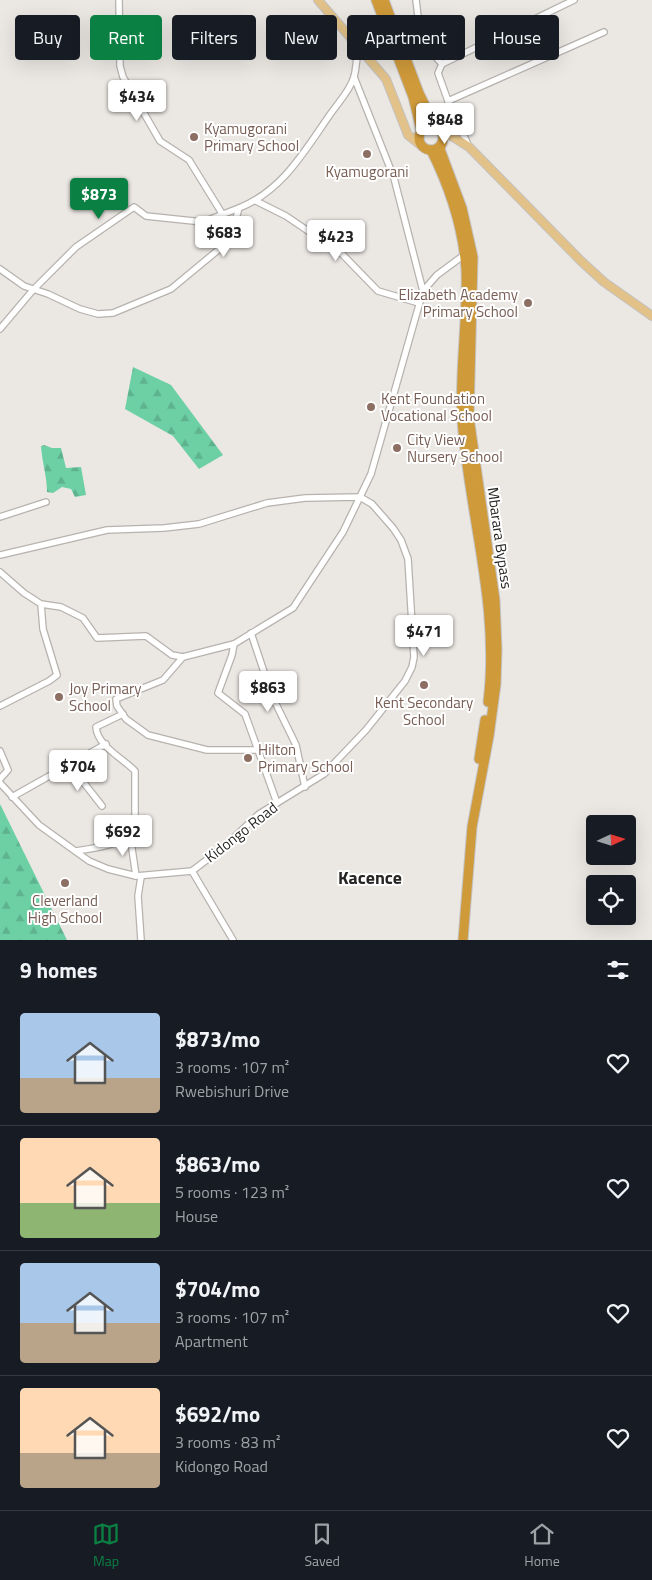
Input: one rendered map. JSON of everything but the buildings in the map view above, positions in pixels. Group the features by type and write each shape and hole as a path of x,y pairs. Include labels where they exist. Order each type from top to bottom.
{"highway":[{"path":"376,0 413,97 421,130 419,138 426,148 435,149 442,143 443,137 419,92 384,0"},
{"path":"421,130 429,125 437,127"},
{"name":"Mbarara Bypass","path":"442,143 440,149 462,208 473,257 469,417 495,600 497,649 496,684 489,736 472,827 463,940"},
{"name":"Mbarara Bypass","path":"426,148 449,194 464,255 466,292 461,384 462,421 483,560 490,653 489,692 484,730 466,829 460,880 458,940"}],"main road":[{"path":"318,0 347,32"},
{"path":"371,60 386,79 400,120 408,135 426,148"},
{"path":"400,120 410,130 416,132 421,130"},
{"path":"437,127 466,145 604,282 652,316"},
{"path":"442,143 452,140 466,145"}],"street":[{"path":"119,0 120,66 123,77 160,141 189,160 223,215"},
{"path":"416,0 421,41 442,64"},
{"path":"466,145 438,73 442,64 574,0"},
{"path":"448,102 604,32"},
{"path":"356,60 354,77 394,178 423,291"},
{"path":"0,329 33,290 76,247 134,207 146,216 203,222 256,202 289,172 312,143 354,77"},
{"path":"256,202 286,216 342,254 378,291 419,303"},
{"path":"0,269 33,290 48,294 80,309 98,314 107,314 124,309 171,289 223,246 232,232 239,208"},
{"path":"0,572 24,593 41,604 61,607 76,613 83,618 97,638 146,636 172,655 183,657 234,644 294,608 343,532 371,474 423,291 437,275 464,255"},
{"path":"0,555 107,530 164,528 199,524 266,503 304,498 360,497"},
{"name":"Kidongo Road","path":"0,783 39,825 89,861 108,869 139,876 192,871 225,846 259,814 305,787 343,757 405,681 412,667 414,645 411,587 405,549 401,540 383,516 372,504 360,497"},
{"path":"0,517 46,502"},
{"path":"0,706 56,676 43,629 41,604"},
{"path":"251,633 272,696 296,745 305,787"},
{"path":"234,644 232,655 218,693 245,714 277,803"},
{"path":"183,657 163,680 116,699 115,703 123,714 142,732 197,748 207,750 258,750"},
{"path":"76,851 100,848 130,836 136,828 136,771 96,733 96,727 123,714"},
{"path":"12,797 106,744"},
{"path":"0,750 8,770 0,779"},
{"path":"73,764 84,783 102,806"},
{"path":"130,836 139,876 138,896 141,940"},
{"path":"192,871 233,940"}],"green space":[{"path":"133,367 171,385 223,455 199,469 173,436 125,409"},
{"path":"44,445 52,448 61,448 66,468 81,467 86,495 75,497 71,489 62,487 53,493 47,492 41,446"},
{"path":"0,804 67,940 0,940"}],"place":[{"name":"Kyamugorani Primary School","path":"194,137"},
{"name":"Kyamugorani","path":"367,154"},
{"name":"Elizabeth Academy Primary School","path":"528,303"},
{"name":"Kent Foundation Vocational School","path":"371,407"},
{"name":"City View Nursery School","path":"397,448"},
{"name":"Kent Secondary School","path":"424,685"},
{"name":"Joy Primary School","path":"59,697"},
{"name":"Hilton Primary School","path":"248,758"},
{"name":"Cleverland High School","path":"65,883"}],"district":[{"name":"Kacence","path":"370,877"}]}
